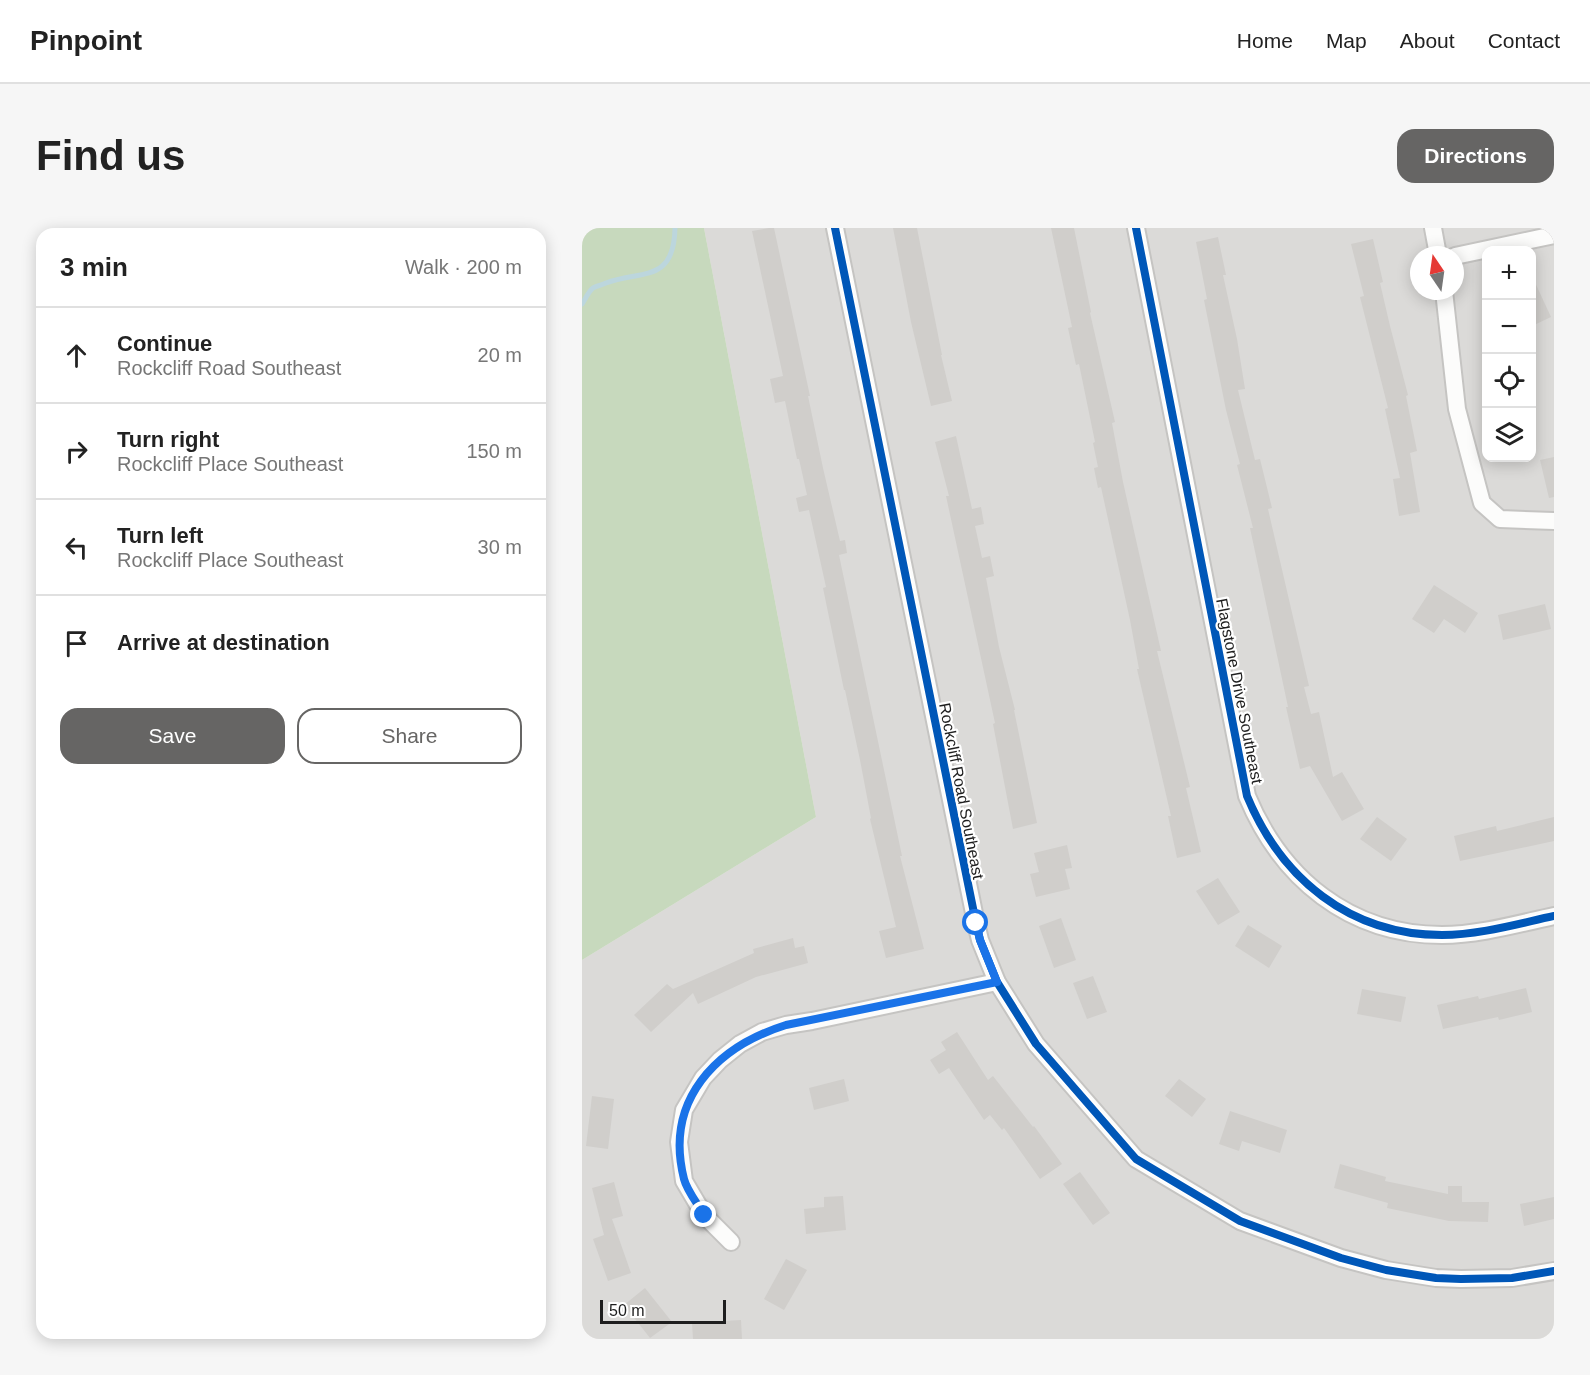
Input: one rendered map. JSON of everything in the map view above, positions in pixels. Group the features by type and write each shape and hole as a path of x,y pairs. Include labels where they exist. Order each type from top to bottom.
{"street":[{"name":"Rockcliff Road Southeast","path":"836,228 965,876 980,940 997,982 1036,1044 1136,1159 1240,1221 1341,1258 1411,1275 1461,1279 1512,1278 1554,1271"},
{"name":"Flagstone Drive Southeast","path":"1136,228 1246,796 1270,843 1291,869 1323,897 1360,918 1391,929 1416,934 1467,934 1554,916"},
{"path":"1433,228 1436,246"},
{"path":"1464,254 1554,235"},
{"path":"1445,300 1457,408 1482,502 1500,519 1554,521"},
{"path":"731,1242 704,1215 684,1181 679,1142 684,1110 703,1078 720,1059 755,1036 786,1025 997,982"}],"shaded area":[{"path":"704,228 1554,228 1554,1339 582,1339 582,960 816,817"}],"green space":[{"path":"582,228 704,228 816,817 582,960"}],"building":[{"path":"774,228 840,541 845,540 847,553 839,555 902,856 900,856 924,949 886,958 879,931 896,927 870,819 809,510 799,512 796,498 807,495 799,459 797,459 785,401 775,403 770,379 783,376 752,231"},
{"path":"893,228 917,228 952,401 931,406 911,322"},
{"path":"1051,228 1074,228 1090,313 1115,422 1112,423 1123,482 1161,651 1157,651 1190,787 1186,788 1201,852 1177,858 1168,816 1171,816 1137,669 1139,669 1130,620 1101,487 1098,488 1094,468 1098,467 1093,443 1095,442 1079,364 1076,365 1068,328 1072,327"},
{"path":"1218,237 1245,389 1238,390 1255,460 1260,459 1272,508 1268,509 1309,686 1304,687 1311,714 1319,712 1333,777 1342,772 1364,809 1342,821 1310,766 1300,769 1286,707 1288,707 1250,528 1253,528 1237,465 1240,464 1226,410 1204,300 1207,299 1196,242"},
{"path":"1373,239 1383,282 1380,283 1408,395 1406,396 1417,451 1410,453 1420,512 1399,516 1393,479 1400,478 1385,409 1388,408 1360,297 1364,296 1351,244"},
{"path":"1536,285 1551,317 1536,324"},
{"path":"956,436 972,509 981,507 984,524 975,526 982,558 990,556 994,576 986,578 1037,823 1013,829 993,724 995,723 946,496 949,496 935,442"},
{"path":"1554,457 1554,497 1549,498 1540,460"},
{"path":"1434,585 1478,613 1465,633 1444,619 1434,633 1412,619"},
{"path":"1545,604 1551,629 1503,640 1498,615"},
{"path":"1377,817 1407,839 1391,861 1360,839"},
{"path":"1554,817 1554,841 1460,861 1454,836 1496,826 1497,831"},
{"path":"1067,845 1072,868 1065,869 1070,889 1036,897 1030,874 1039,872 1034,853"},
{"path":"1218,878 1240,912 1218,925 1196,891"},
{"path":"1061,918 1076,960 1054,968 1039,926"},
{"path":"1248,925 1282,946 1269,968 1235,946"},
{"path":"793,938 795,948 804,946 808,963 756,977 698,1004 693,993 651,1032 634,1015 667,984 673,989 754,953 753,949"},
{"path":"1093,976 1107,1012 1087,1019 1073,983"},
{"path":"1526,988 1532,1012 1443,1029 1437,1005 1478,996 1479,999"},
{"path":"1362,989 1406,997 1401,1022 1357,1014"},
{"path":"957,1032 988,1080 993,1076 1062,1164 1040,1179 1004,1128 1002,1130 990,1115 984,1120 949,1068 939,1074 930,1060 946,1050 941,1042"},
{"path":"844,1079 849,1101 814,1110 809,1088"},
{"path":"1179,1079 1206,1099 1192,1117 1165,1096"},
{"path":"592,1096 614,1099 608,1149 586,1146"},
{"path":"1230,1111 1287,1130 1280,1153 1242,1141 1239,1151 1219,1144"},
{"path":"1340,1164 1386,1177 1385,1181 1448,1194 1448,1186 1462,1186 1462,1202 1489,1202 1488,1222 1449,1221 1387,1208 1388,1203 1334,1188"},
{"path":"1080,1172 1110,1213 1093,1225 1063,1184"},
{"path":"614,1182 623,1216 612,1219 631,1273 608,1281 593,1239 604,1235 592,1188"},
{"path":"843,1196 846,1230 806,1234 804,1209 824,1207 824,1197"},
{"path":"1554,1197 1554,1219 1524,1226 1520,1204"},
{"path":"786,1259 807,1270 784,1310 764,1299"},
{"path":"645,1288 672,1322 650,1338 624,1305"},
{"path":"741,1320 742,1339 693,1339 692,1323"}],"waterway":[{"path":"582,304 594,287 654,271 662,266 669,258 675,228"}],"cycle path":[{"path":"835,228 980,940 997,982 1036,1044 1136,1159 1240,1221 1341,1258 1386,1270 1436,1278 1512,1278 1554,1271"},
{"path":"1136,228 1247,796 1261,826 1299,876 1322,896 1348,913 1377,925 1408,932 1456,935 1554,916"}],"route":[{"path":"704,1215 684,1181 679,1142 684,1110 703,1078 720,1059 740,1044 762,1032 786,1025 997,982 980,940 976,923"}]}
